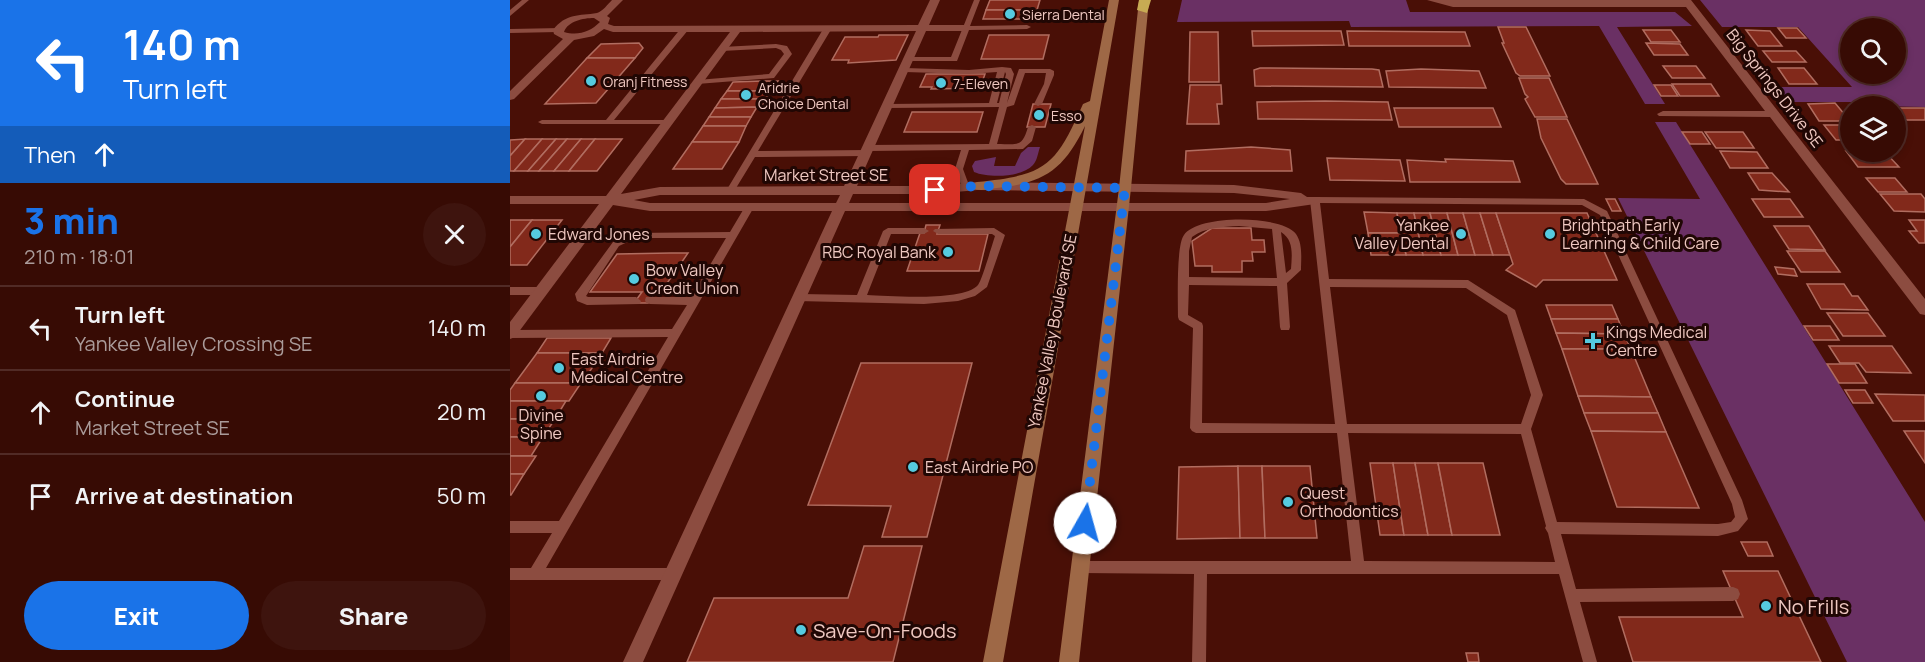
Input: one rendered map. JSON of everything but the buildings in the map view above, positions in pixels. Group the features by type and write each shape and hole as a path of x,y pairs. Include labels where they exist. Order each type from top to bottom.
{"main road":[{"name":"Yankee Valley Boulevard SE","path":"993,662 1114,0"},
{"path":"1069,662 1123,207 1144,3"},
{"path":"972,187 1029,179 1059,162 1069,149 1101,79"}],"street":[{"path":"618,0 602,21 589,33 571,37 563,36 558,30 572,19 588,15 602,21 613,28 966,28"},
{"path":"633,662 850,192 935,0"},
{"path":"1432,0 1453,4 1688,2"},
{"name":"Big Springs Drive SE","path":"1688,2 1925,310"},
{"path":"510,333 737,28"},
{"path":"510,97 571,37"},
{"path":"1663,114 1774,114"},
{"name":"Market Street SE","path":"610,200 660,191 850,192 972,187 1080,187 1265,191 1315,200"},
{"name":"Market Street SE","path":"510,200 610,200 650,207 1266,207 1315,200"}],"lane":[{"path":"510,15 526,0"},
{"path":"907,64 954,59 977,0"},
{"path":"966,28 1027,27"},
{"path":"730,191 828,28"},
{"path":"608,122 685,29"},
{"path":"510,31 558,30"},
{"path":"697,81 771,76 788,54 784,48 776,46 722,49"},
{"path":"907,64 969,72 980,69 1008,70 1010,74 992,147"},
{"path":"992,105 1002,69"},
{"path":"888,106 1010,105 1022,71 1044,69 1050,71 1051,75 1049,83 1041,90 1038,104"},
{"path":"542,122 668,122"},
{"path":"753,154 1020,147 1028,141 1032,127"},
{"path":"966,147 959,169 972,187"},
{"path":"1358,567 1315,200 1584,202 1604,213 1733,493 1742,519 1734,527 1718,530 1551,528"},
{"path":"535,574 749,207"},
{"path":"1184,281 1282,282 1296,270 1292,235 1276,226 1206,224 1195,228 1186,241 1184,281 1183,317 1198,326 1196,428 1525,429"},
{"path":"1276,226 1285,327"},
{"path":"860,299 888,231 924,231"},
{"path":"801,298 945,299 976,292 982,287 1000,235 994,231 938,231"},
{"path":"636,300 587,301 581,298 580,294 616,244 635,235 732,235"},
{"path":"1325,283 1468,284 1511,313 1536,395 1525,429 1590,662"},
{"path":"510,291 541,291"},
{"path":"650,300 694,300"},
{"path":"510,333 675,333"},
{"path":"510,527 562,527"},
{"path":"1080,567 1563,568"},
{"path":"1199,662 1201,567"},
{"path":"510,574 674,574"},
{"path":"1571,596 1733,594"}],"shaded area":[{"path":"1182,0 1406,0 1410,12 1675,12 1692,26 1617,27 1665,104 1645,104 1599,26 1351,27 1349,21 1177,22"},
{"path":"1700,0 1925,0 1925,107 1906,107 1906,96 1840,96 1840,102 1781,102 1769,87 1852,87 1849,84 1906,84 1906,18 1840,18 1840,74 1798,27 1722,27"},
{"path":"1655,122 1676,122 1925,522 1925,662 1847,662 1618,198 1700,199"},
{"path":"1028,147 1040,147 1036,161 1028,169 1004,176 974,172 972,166 975,161 996,157 994,166 1015,166 1021,153"}],"place":[{"name":"Sierra Dental","path":"1010,14"},
{"name":"Oranj Fitness","path":"591,81"},
{"name":"7-Eleven","path":"941,83"},
{"name":"Aridrie Choice Dental","path":"746,95"},
{"name":"Esso","path":"1039,115"},
{"name":"Edward Jones","path":"536,234"},
{"name":"Yankee Valley Dental","path":"1461,234"},
{"name":"Brightpath Early Learning & Child Care","path":"1550,234"},
{"name":"RBC Royal Bank","path":"948,252"},
{"name":"Bow Valley Credit Union","path":"634,279"},
{"name":"Kings Medical Centre","path":"1593,341"},
{"name":"East Airdrie Medical Centre","path":"559,368"},
{"name":"Divine Spine","path":"541,396"},
{"name":"East Airdrie PO","path":"913,467"},
{"name":"Quest Orthodontics","path":"1288,502"},
{"name":"No Frills","path":"1766,606"},
{"name":"Save-On-Foods","path":"801,630"}],"route":[{"path":"935,190 977,186 1125,188 1085,523"}]}
